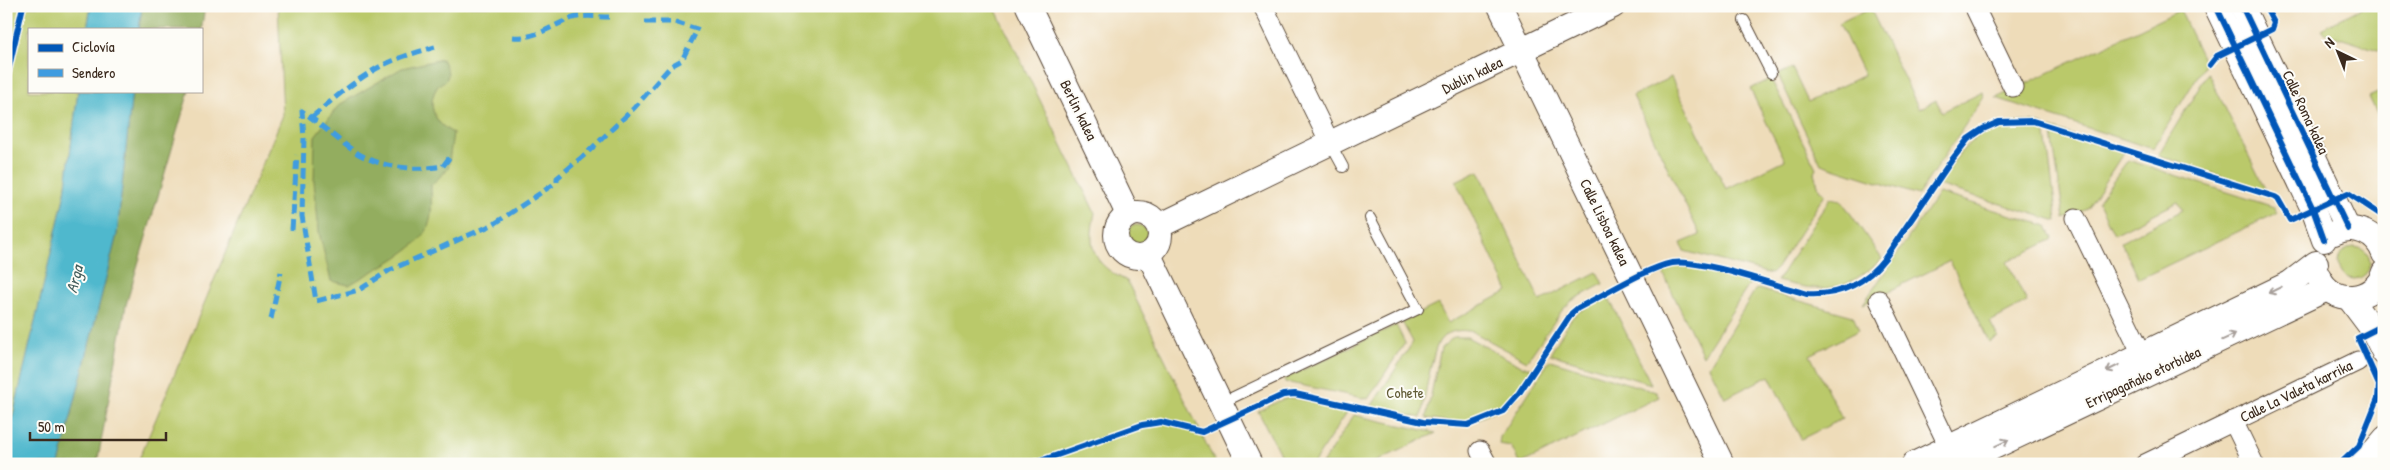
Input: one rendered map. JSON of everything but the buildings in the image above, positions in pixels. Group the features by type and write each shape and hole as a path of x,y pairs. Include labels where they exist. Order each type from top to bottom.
{"street":[{"name":"Berlin kalea","path":"1028,6 1128,214"},
{"path":"1263,6 1330,143"},
{"name":"Calle Lisboa kalea","path":"1500,6 1722,464"},
{"name":"Dublin kalea","path":"1158,226 1613,6"},
{"path":"1974,6 2013,87"},
{"path":"2216,6 2313,209 2324,240"},
{"name":"Calle Roma kalea","path":"2242,6 2348,229"},
{"path":"1137,212 1146,214 1158,226 1160,237 1157,247 1148,255 1137,258 1125,254 1117,245 1115,233 1119,222 1128,214 1137,212"},
{"name":"Erripagañako etorbidea","path":"2076,218 2142,354"},
{"path":"2383,250 2368,233 2348,229 2339,230 2324,240 2317,255 2316,263 2319,277 2373,330 2384,352"},
{"path":"1148,255 1250,464"},
{"name":"Erripagañako etorbidea","path":"1954,455 2142,354 2290,283 2316,263"},
{"name":"Erripagañako etorbidea","path":"1914,464 1954,455 2338,294 2368,293 2383,278"},
{"path":"1879,300 1954,455"},
{"name":"Calle La Valeta karrika","path":"2145,464 2358,361"},
{"name":"Calle La Valeta karrika","path":"2233,421 2254,464"},
{"path":"2360,464 2384,436"}],"lane":[{"path":"1744,20 1771,73"},
{"path":"1330,143 1343,167"},
{"path":"1221,403 1418,309 1370,218"}],"green space":[{"path":"6,6 91,6 87,28 28,28 28,92 78,92 65,193 6,446"},
{"path":"142,6 205,6 202,28 139,28"},
{"path":"278,6 994,6 1095,213 1092,236 1095,254 1107,268 1127,281 1216,464 137,464 283,115"},
{"path":"2365,6 2384,6 2384,52 2324,33 2321,29"},
{"path":"1870,8 1919,109 1936,100 1942,112 1983,92 1984,97 1918,195 1821,164 1778,75 1792,68 1808,102 1864,75 1839,23"},
{"path":"2180,10 2205,64 2153,149 1996,98"},
{"path":"442,59 448,76 434,93 432,106 437,119 453,133 448,169 431,185 430,222 424,235 416,243 381,267 349,285 331,281 319,232 314,181 315,136 339,105 402,68"},
{"path":"2208,73 2266,191 2158,155"},
{"path":"1671,77 1726,189 1785,160 1750,89 1771,79 1816,168 1814,173 1820,191 1825,194 1777,268 1771,274 1684,251 1681,243 1700,235 1633,96"},
{"path":"2384,90 2384,118 2380,120 2369,97"},
{"path":"132,92 189,92 126,305 97,464 59,464 117,234"},
{"path":"2021,122 2033,122 2045,126 2057,221 1938,185 1963,150 1980,135 1991,129"},
{"path":"2051,128 2124,152 2087,209 2064,219"},
{"path":"2128,160 2274,207 2277,213 2139,279 2121,242 2183,210 2178,202 2114,234 2098,201"},
{"name":"Cohete","path":"1479,171 1540,301 1597,272 1603,284 1573,300 1563,309 1527,361 1473,332 1456,331 1444,336 1434,353 1421,418 1371,407 1413,342 1402,322 1438,304 1448,323 1508,291 1456,182"},
{"path":"1939,193 2047,226 2053,239 2007,262 2027,302 1990,322 1998,337 1989,342 1950,261 1863,304"},
{"path":"1830,198 1841,200 1882,259 1856,278 1845,284 1833,287 1809,287 1777,281"},
{"path":"1137,225 1147,232 1148,236 1141,246 1137,247 1127,240 1126,236 1133,226"},
{"path":"2354,247 2360,248 2365,252 2369,257 2369,269 2365,274 2360,278 2354,279 2348,278 2343,274 2339,269 2338,263 2339,257 2343,252 2348,248"},
{"path":"1675,266 1702,268 1751,282 1703,356 1662,271"},
{"path":"1758,289 1853,316 1859,330 1810,355 1842,419 1801,439 1769,376 1725,398 1709,366 1755,290"},
{"path":"1608,296 1651,384 1550,354 1571,319 1580,311"},
{"path":"1396,325 1405,343 1368,399 1285,382 1284,379"},
{"path":"1454,337 1467,337 1523,367 1531,367 1522,386 1515,394 1498,409 1488,414 1464,422 1426,418 1441,348"},
{"path":"1550,360 1656,392 1659,397 1520,464 1511,446 1499,444 1500,437"},
{"path":"1295,398 1349,409 1313,464 1285,464 1258,411 1283,399"},
{"path":"1354,415 1436,433 1371,464 1322,464"}],"water":[{"path":"91,6 142,6 139,28 87,28"},
{"name":"Arga","path":"78,92 132,92 117,234 59,464 6,464 6,446 65,193"}],"marked path":[{"path":"513,37 537,34 577,17 609,17"},
{"path":"645,22 675,22 703,31"},
{"path":"449,158 443,166 422,168 399,167 377,162 357,153 302,111 304,138 302,216 316,301 359,290 390,270 494,224 557,182 557,178 588,152 634,108 671,66 682,60 695,34"},
{"path":"312,117 372,71 394,60 435,47"},
{"path":"292,230 297,155"},
{"path":"271,319 281,272"}],"cycle path":[{"path":"6,80 23,6"},
{"path":"2216,6 2313,209 2324,240"},
{"path":"2242,6 2348,229"},
{"path":"2210,65 2217,56 2272,29 2274,23 2265,6"},
{"path":"1032,464 1142,425 1161,422 1202,432 1283,395 1295,394 1423,422 1468,425 1503,411 1519,393 1572,313 1578,308 1637,276 1661,266 1672,263 1701,265 1807,294 1830,293 1860,281 1869,275 1885,258 1968,139 1983,129 1999,122 2033,121 2275,197 2290,220 2348,193 2380,214 2384,212"},
{"path":"2340,464 2359,446 2378,398 2379,385 2358,338 2384,325"}]}
